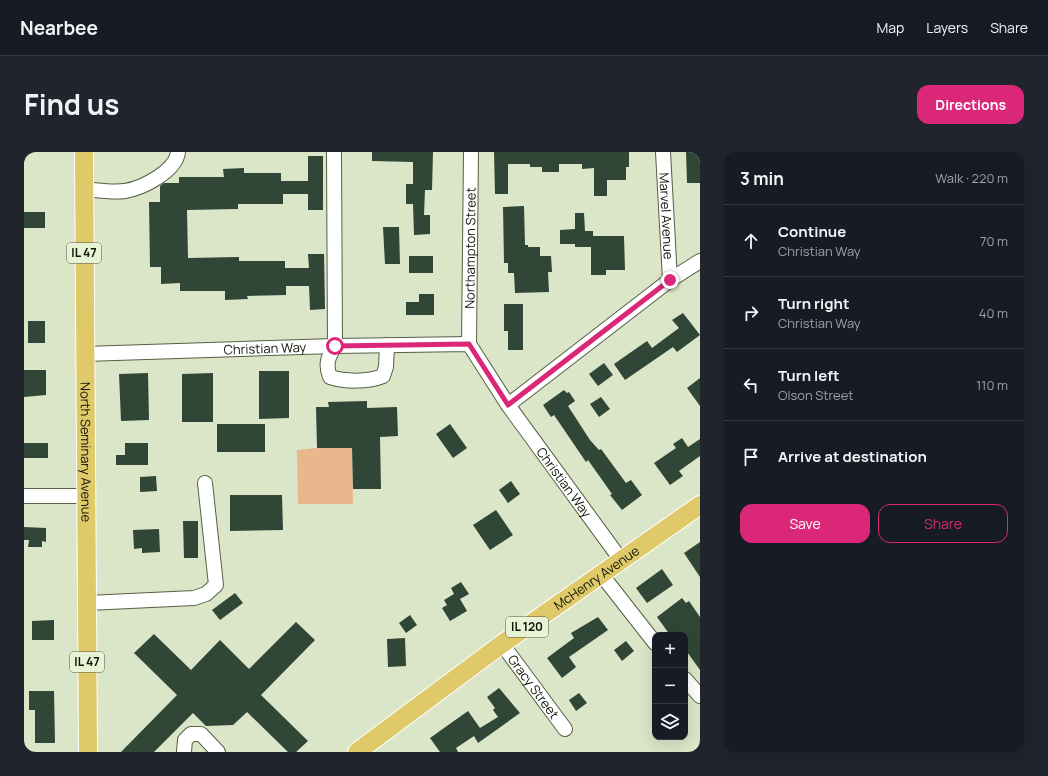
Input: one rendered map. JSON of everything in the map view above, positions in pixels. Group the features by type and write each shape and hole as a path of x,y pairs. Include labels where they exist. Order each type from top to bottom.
{"main road":[{"name":"North Seminary Avenue","path":"84,152 84,354 88,752"},
{"name":"McHenry Avenue","path":"357,752 502,644 700,505"}],"street":[{"path":"84,190 126,191 148,182 172,167 178,152"},
{"path":"334,152 335,346 327,360 327,369 330,376 338,379 374,380 383,376 386,367 387,345"},
{"name":"Northampton Street","path":"469,344 471,152"},
{"name":"Marvel Avenue","path":"663,152 670,280"},
{"path":"508,405 670,280 700,261"},
{"name":"Christian Way","path":"84,354 335,346 469,344 508,405 621,560"},
{"path":"87,603 194,598 206,594 216,585 205,483"},
{"path":"24,496 86,496"},
{"path":"601,574 652,639"},
{"name":"Gracy Street","path":"502,644 565,729"},
{"path":"688,682 700,696"},
{"path":"184,752 185,740 191,734 201,734 218,752"}],"shaded area":[{"path":"317,448 352,448 353,504 298,504 297,450"}],"building":[{"path":"372,152 433,152 432,190 425,190 424,215 430,215 430,234 414,235 413,204 406,204 406,184 413,184 413,162 372,161"},
{"path":"494,152 629,152 629,167 626,167 626,180 607,180 607,196 594,196 594,168 582,169 582,164 559,164 559,172 542,172 542,167 530,167 530,164 508,164 508,194 495,194"},
{"path":"686,152 700,152 700,183 687,183"},
{"path":"308,156 323,156 323,210 308,210 308,194 283,194 283,204 238,204 238,209 187,210 188,258 239,257 239,261 285,261 285,268 309,268 308,254 324,254 325,309 310,310 309,286 286,286 286,295 247,296 248,299 225,300 225,291 180,291 180,283 161,284 161,267 150,267 149,202 160,202 160,186 164,183 179,183 179,177 224,177 223,169 244,168 244,173 281,173 281,181 308,181"},
{"path":"524,206 525,245 528,245 528,247 540,247 540,256 551,256 552,272 548,272 549,292 515,293 514,273 508,273 508,263 504,263 503,207"},
{"path":"24,212 45,212 45,228 24,228"},
{"path":"575,213 584,213 585,231 593,231 593,236 624,236 625,270 606,270 606,275 591,275 591,247 575,247 575,244 560,244 560,230 575,229"},
{"path":"383,227 399,227 400,264 385,264"},
{"path":"409,256 433,256 433,273 409,273"},
{"path":"419,294 434,294 434,315 406,315 406,302 419,302"},
{"path":"504,304 523,304 523,350 508,350 508,331 504,331"},
{"path":"683,313 700,335 677,352 673,347 625,380 614,364 647,341 652,348 679,328 672,320"},
{"path":"28,321 45,321 45,343 28,343"},
{"path":"604,363 613,375 598,386 589,374"},
{"path":"24,370 46,370 46,395 24,397"},
{"path":"259,371 289,371 289,418 259,419"},
{"path":"148,373 149,420 121,421 119,374"},
{"path":"213,373 213,422 182,422 182,374"},
{"path":"700,378 700,406 687,388"},
{"path":"564,390 567,393 569,392 575,401 568,406 590,440 599,450 601,449 626,483 631,480 642,495 622,510 610,495 612,494 588,460 586,462 554,415 551,417 543,405"},
{"path":"601,397 610,409 599,417 590,404"},
{"path":"367,401 367,408 397,407 398,436 380,437 381,489 353,489 352,448 317,448 316,407 329,407 328,402"},
{"path":"217,424 265,424 265,452 217,452"},
{"path":"450,424 467,448 453,458 436,434"},
{"path":"682,438 688,447 700,439 700,456 679,471 683,476 670,485 654,463 676,448 673,444"},
{"path":"24,443 48,443 48,458 24,458"},
{"path":"125,443 148,443 148,465 116,465 116,455 125,455"},
{"path":"156,476 157,491 140,492 140,477"},
{"path":"511,481 520,494 508,503 499,490"},
{"path":"230,495 282,495 283,530 230,531"},
{"path":"496,510 513,535 490,550 473,525"},
{"path":"183,521 198,521 198,558 184,558"},
{"path":"24,527 46,528 46,542 42,541 42,547 28,547 29,540 24,540"},
{"path":"159,529 160,552 142,553 142,548 134,549 133,530"},
{"path":"700,542 700,577 684,553"},
{"path":"662,569 673,585 647,603 636,588"},
{"path":"461,582 469,594 460,599 467,611 450,621 442,608 447,605 444,600 454,594 451,588"},
{"path":"235,593 243,603 220,620 212,610"},
{"path":"682,598 686,603 689,601 700,617 700,670 688,653 688,632 668,632 657,617"},
{"path":"410,615 417,625 406,633 399,623"},
{"path":"598,617 608,630 569,657 576,667 562,678 547,658 574,638 571,633"},
{"path":"54,620 54,640 32,640 32,621"},
{"path":"296,622 315,640 261,695 308,741 296,752 288,752 247,712 233,725 206,726 193,713 154,752 121,752 177,695 134,653 154,634 191,670 220,640 249,669"},
{"path":"405,638 406,666 388,667 387,639"},
{"path":"626,641 634,651 622,661 614,650"},
{"path":"499,688 520,713 478,743 474,736 456,748 458,752 440,752 430,738 468,711 480,728 498,717 493,710 495,708 487,697"},
{"path":"29,691 54,691 55,743 35,743 35,710 29,710"},
{"path":"579,693 587,703 576,711 569,700"}],"route":[{"path":"335,346 469,344 508,405 670,280"}]}
